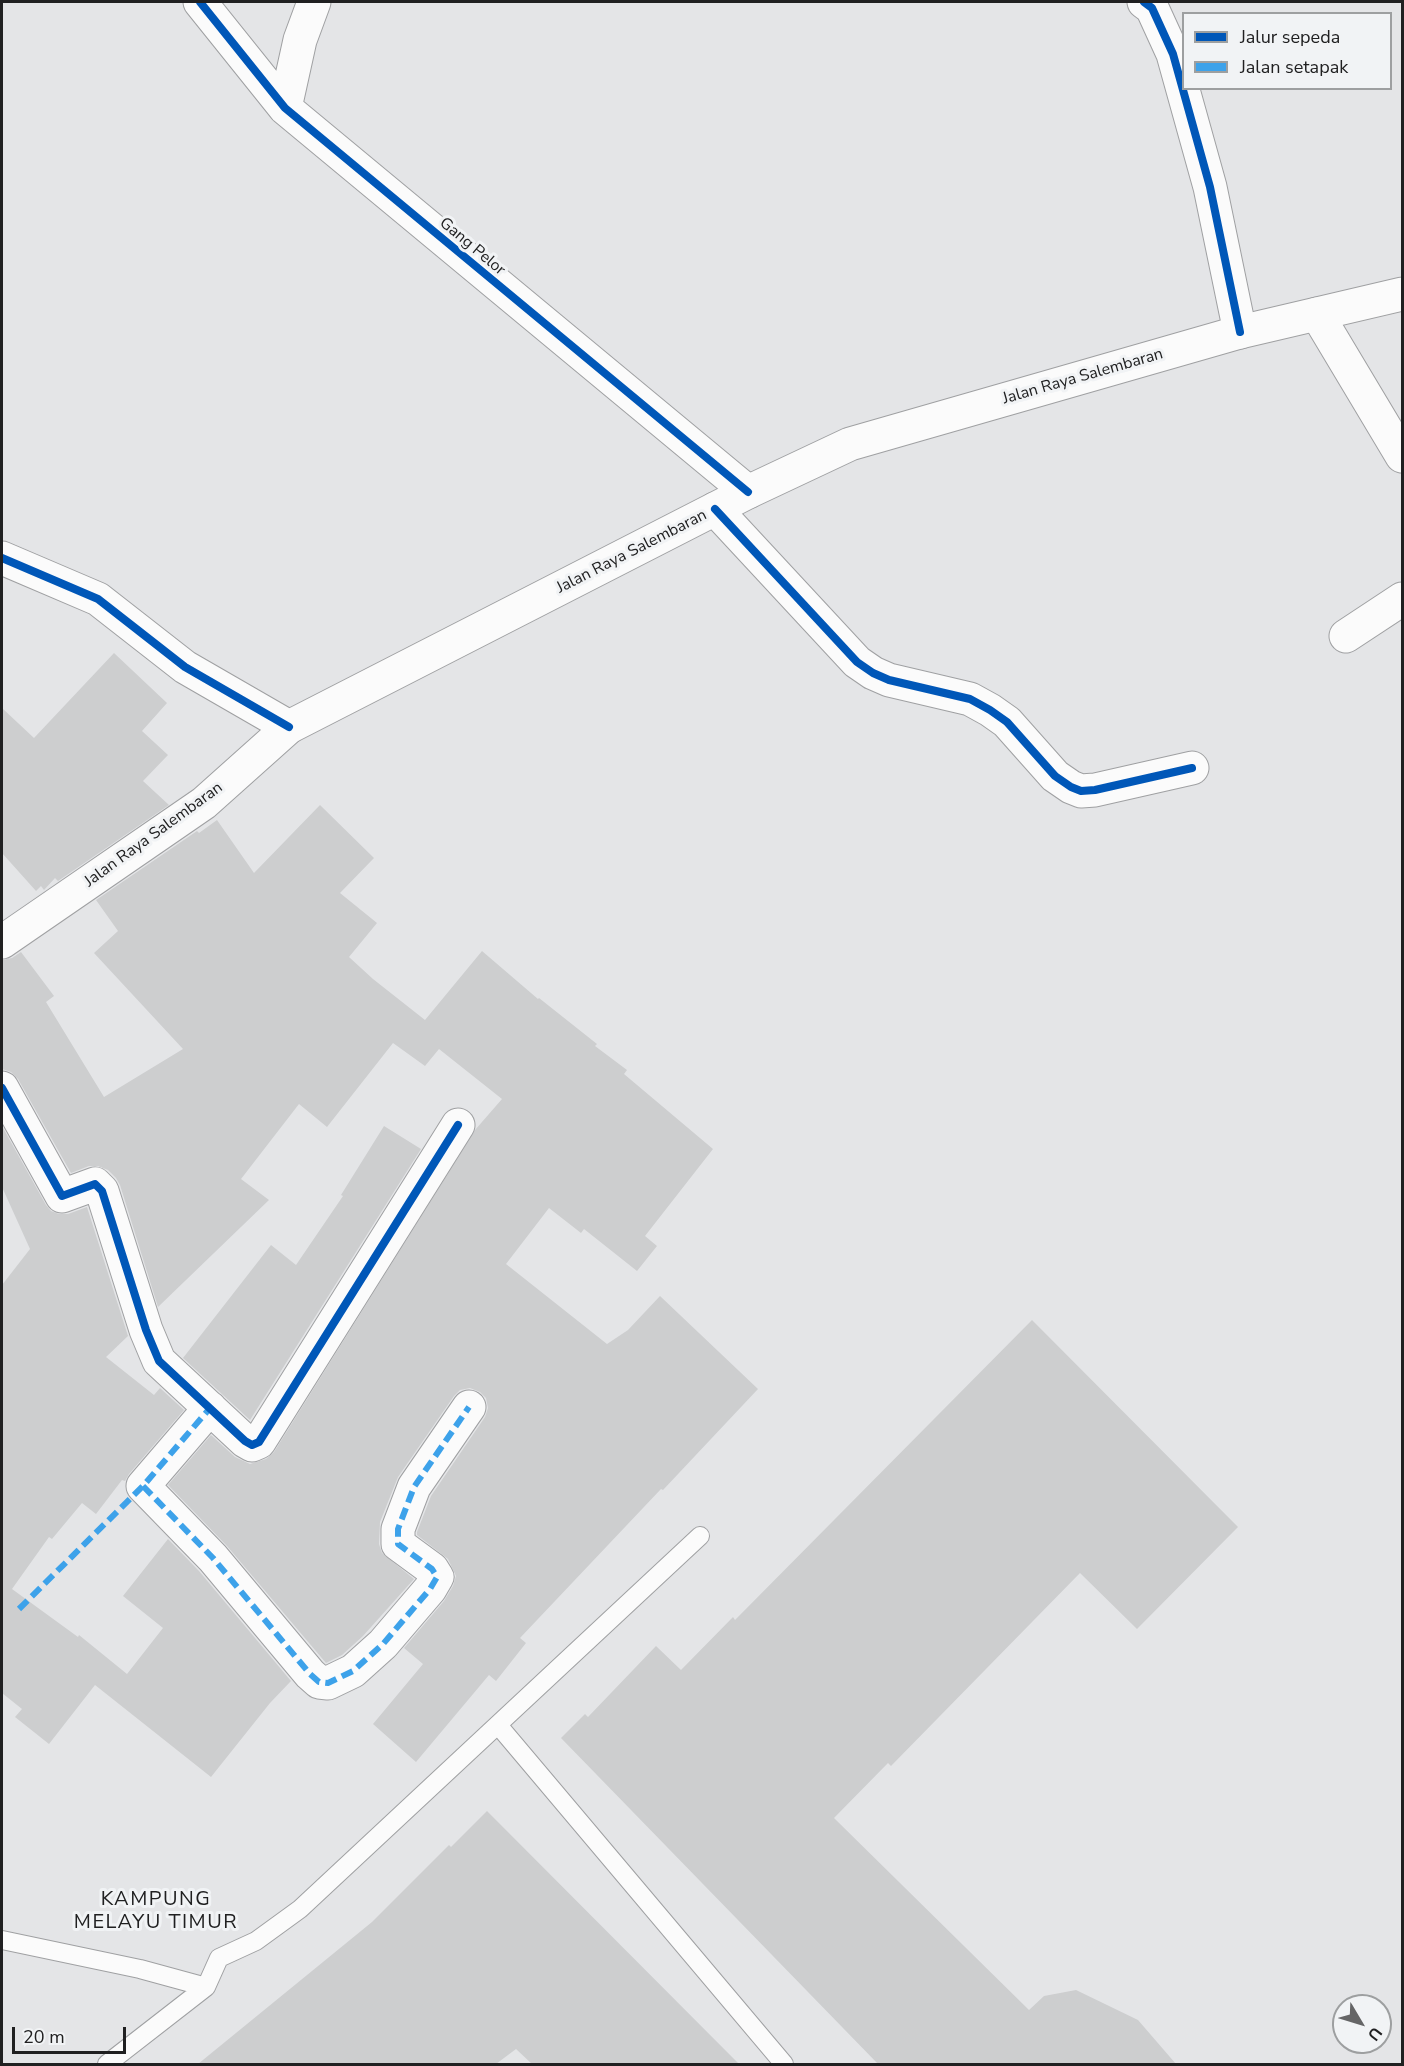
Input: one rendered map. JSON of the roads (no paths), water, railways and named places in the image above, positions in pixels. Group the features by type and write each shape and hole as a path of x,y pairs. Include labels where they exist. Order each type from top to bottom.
{"street":[{"name":"Gang Pelor","path":"200,2 285,108 748,492"},
{"path":"285,108 300,40 314,2"},
{"path":"1144,2 1152,8 1173,54 1182,86"},
{"path":"1183,90 1210,187 1240,333"},
{"name":"Jalan Raya Salembaran","path":"2,942 204,803 289,727 748,492 849,444 1240,333 1402,294"},
{"path":"1317,314 1402,456"},
{"path":"715,509 857,662 889,680 970,699 990,710 1007,722 1055,776 1071,787 1095,790 1192,768"},
{"path":"2,558 98,599 185,667 289,727"},
{"path":"1346,636 1402,599"},
{"path":"2,1088 62,1196 95,1184 102,1191 153,1350 159,1361 245,1442 252,1445 259,1442 458,1125"},
{"path":"210,1408 143,1486 213,1558 310,1674 319,1682 328,1683 353,1671 383,1644 430,1589 437,1577 432,1569 398,1544 398,1529 414,1487 469,1407"}],"lane":[{"path":"107,2064 206,1987 219,1958 256,1941 300,1909 700,1536"},
{"path":"498,1725 784,2064"},
{"path":"2,1940 206,1987"}],"district":[{"name":"KAMPUNG MELAYU TIMUR","path":"156,1912"}]}
